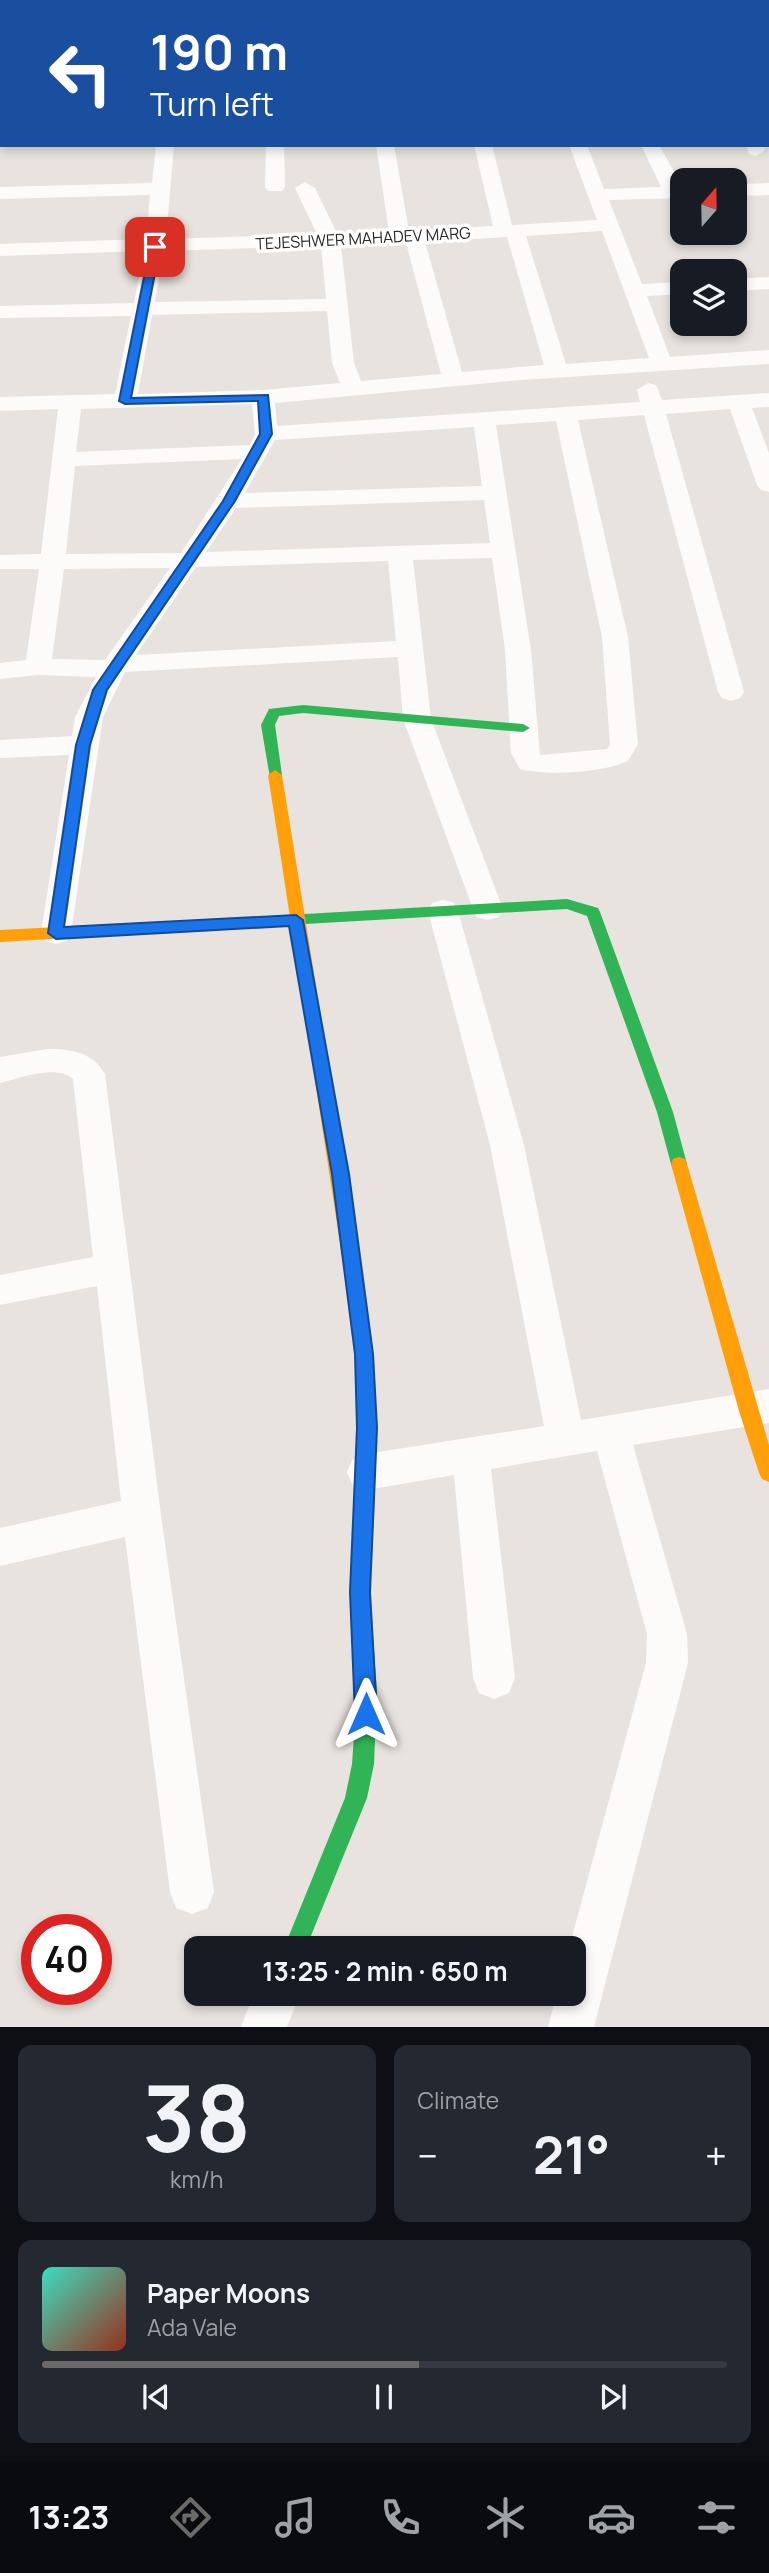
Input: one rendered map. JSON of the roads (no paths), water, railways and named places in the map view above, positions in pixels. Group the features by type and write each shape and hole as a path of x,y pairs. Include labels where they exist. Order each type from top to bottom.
{"street":[{"path":"125,401 155,247 165,147"},
{"path":"275,147 275,187"},
{"path":"385,147 407,237 453,379"},
{"path":"484,147 557,371"},
{"path":"579,147 634,291 651,365 654,408 731,692"},
{"path":"651,147 670,179"},
{"path":"305,188 330,240 343,363 353,388"},
{"path":"0,193 161,189"},
{"path":"747,190 769,189"},
{"path":"597,195 670,192"},
{"name":"TEJESHWER MAHADEV MARG","path":"0,250 407,237 609,225"},
{"path":"747,284 769,283"},
{"path":"634,291 670,289"},
{"path":"0,312 335,305"},
{"path":"0,404 264,397 521,373 769,356"},
{"path":"521,373 539,416"},
{"path":"56,933 89,717 114,666 229,501 262,443 264,397"},
{"path":"64,459 262,443 484,420 769,400"},
{"path":"739,402 769,485"},
{"path":"38,667 70,403"},
{"path":"484,420 518,650 525,753 530,762 537,764 611,758 623,750 614,637 566,415"},
{"path":"229,501 494,493"},
{"path":"0,562 188,560 502,550"},
{"path":"400,554 417,719 488,909"},
{"path":"0,671 410,648"},
{"path":"300,1936 356,1798 363,1764 367,1693 360,1592 366,1472 364,1354 341,1174 296,920 270,718 283,709 303,709 523,728"},
{"path":"0,749 83,745"},
{"path":"0,936 567,904 582,906 593,912 665,1112 759,1409 769,1473"},
{"path":"443,911 507,1144 566,1441"},
{"path":"0,1070 60,1060 83,1067 89,1074 142,1515 192,1892"},
{"path":"0,1290 113,1268"},
{"path":"366,1472 759,1409"},
{"path":"571,2027 667,1663 667,1634 611,1434"},
{"path":"471,1456 494,1678"},
{"path":"0,1547 142,1515"},
{"path":"264,2027 272,2006"}]}
